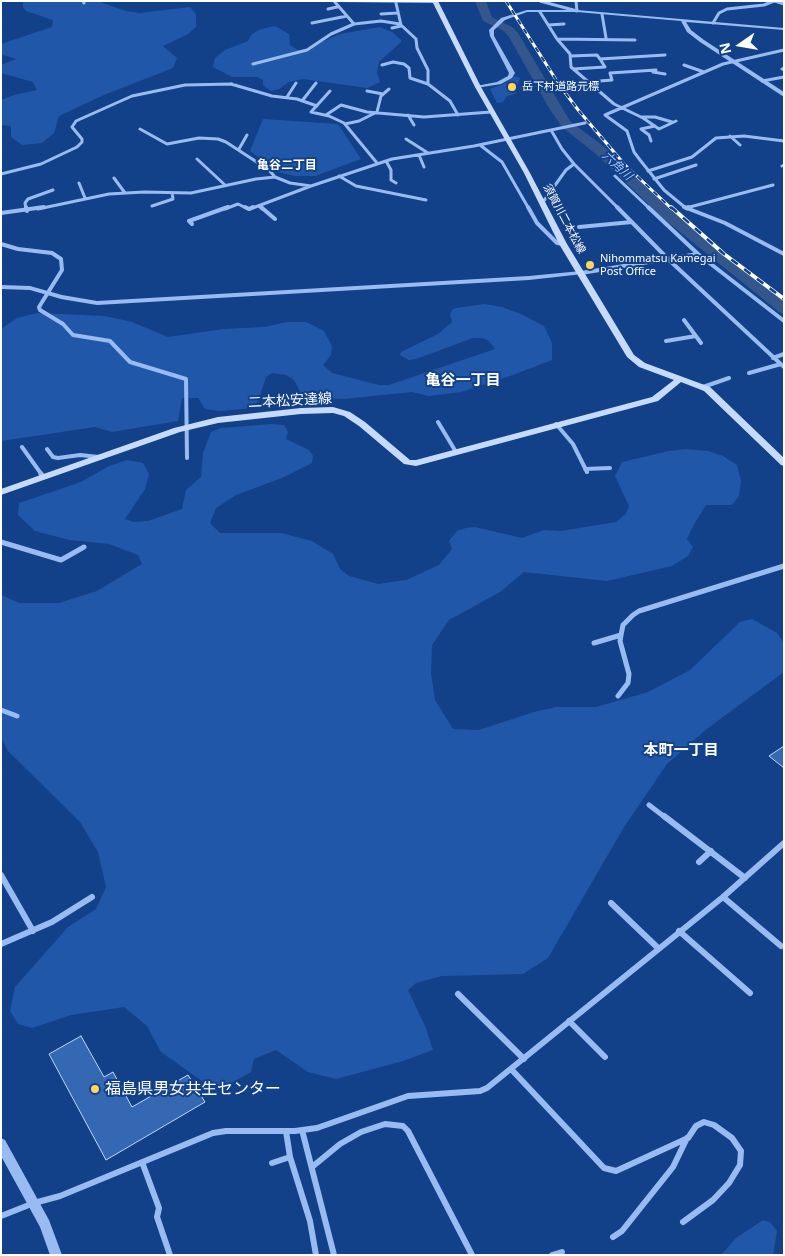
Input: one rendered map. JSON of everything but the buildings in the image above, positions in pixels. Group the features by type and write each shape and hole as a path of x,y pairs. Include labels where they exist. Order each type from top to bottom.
{"main road":[{"name":"須賀川二本松線","path":"435,2 491,112 542,202 563,244 633,359 642,365 703,387 728,408 784,464"},
{"name":"二本松安達線","path":"1,492 160,435 204,423 269,414 322,410 338,411 351,416 408,462 416,463 655,399 680,379"}],"street":[{"path":"540,6 540,1 572,8 577,12"},
{"path":"576,1 577,12"},
{"path":"713,23 719,13 727,9 764,5 774,1 784,4"},
{"path":"397,2 397,12 401,25 416,39 417,48 428,70 428,84"},
{"path":"328,9 336,3 435,2"},
{"path":"336,3 354,24"},
{"path":"478,87 506,80 512,73 492,36 493,27 507,17 524,12 549,10 784,29"},
{"path":"381,14 397,12"},
{"path":"540,12 570,56 571,65 588,82 619,107 659,129 674,122 655,117 640,117"},
{"path":"602,14 606,38"},
{"path":"312,23 347,16"},
{"path":"253,64 306,50 331,34 354,24 381,21 401,25"},
{"path":"683,21 696,37 784,95"},
{"path":"548,25 564,24"},
{"path":"392,28 401,25"},
{"path":"626,34 626,39"},
{"path":"557,39 606,38 635,40"},
{"path":"784,50 732,62 704,72 619,107 605,115 627,131 634,152 654,179 686,208 725,223 784,254"},
{"path":"570,56 597,55 605,67 574,69"},
{"path":"600,59 665,55"},
{"path":"382,65 393,62 404,64 408,68 410,78 428,84 450,101 458,115"},
{"path":"684,65 704,72"},
{"path":"588,82 612,80 610,73 654,71 665,74"},
{"path":"762,81 784,77"},
{"path":"287,97 296,82"},
{"path":"302,101 316,83"},
{"path":"1,174 41,164 77,147 82,142 82,139 72,127 76,121 132,96 185,85 230,84 317,106"},
{"path":"345,124 359,121 377,112 383,94 389,89"},
{"path":"367,91 383,94"},
{"path":"330,92 311,112 326,115 345,124 377,163"},
{"path":"326,115 341,105 356,110 438,117 491,112"},
{"path":"408,115 414,125"},
{"path":"192,224 189,221 238,204 247,209 260,206 386,160 507,140 585,123"},
{"path":"650,141 650,135 641,129 655,126"},
{"path":"140,129 167,144 194,138 208,138 226,142 269,170 275,178"},
{"path":"551,130 562,149 574,164 669,260 782,365"},
{"path":"239,150 248,135"},
{"path":"648,171 692,157 713,139 730,136 765,137 784,141"},
{"path":"730,136 740,145"},
{"path":"406,139 428,154"},
{"path":"480,145 502,162 537,223 557,243 563,244"},
{"path":"419,155 424,167"},
{"path":"197,159 225,185"},
{"path":"386,160 392,170 392,180 396,183"},
{"path":"542,202 566,170 574,164"},
{"path":"654,179 696,165"},
{"path":"339,176 356,186 426,200"},
{"path":"615,176 698,254 784,321"},
{"path":"114,178 125,193"},
{"path":"1,213 27,211 85,198 125,193 191,193 245,180 275,178 290,184 311,186"},
{"path":"79,183 85,198"},
{"path":"686,208 773,185"},
{"path":"27,211 25,203 28,199 53,190"},
{"path":"152,206 173,198 172,193"},
{"path":"260,206 275,219"},
{"path":"579,227 632,222"},
{"path":"1,244 18,249 52,253 61,259 62,270 39,308 56,318 75,336 100,338 110,341 130,362 184,378 187,381 187,458"},
{"path":"1,287 30,288 82,302 97,304 529,278 581,273 698,254"},
{"path":"684,320 701,343"},
{"path":"666,341 696,336"},
{"path":"773,358 784,354"},
{"path":"749,373 782,365"},
{"path":"703,387 729,378"},
{"path":"438,422 456,452"},
{"path":"556,424 572,444 586,470 610,468"},
{"path":"22,447 43,477"},
{"path":"47,449 55,458 80,454 99,457"},
{"path":"1,542 61,560 84,547"},
{"path":"618,696 628,683 628,674 620,641 623,625 639,611 784,566"},
{"path":"594,643 621,635"},
{"path":"1,710 17,716"},
{"path":"649,804 745,878"},
{"path":"1,1216 34,1203 60,1196 213,1133 226,1131 286,1131 317,1128 408,1096 480,1091 487,1088 723,897 784,843"},
{"path":"700,862 710,851"},
{"path":"1,875 33,931"},
{"path":"1,944 52,922 92,897"},
{"path":"723,897 782,946"},
{"path":"612,902 658,948"},
{"path":"679,931 750,993"},
{"path":"458,994 524,1059"},
{"path":"569,1022 605,1057"},
{"path":"511,1069 604,1168 616,1171 688,1138"},
{"path":"612,1237 622,1231 672,1167 696,1126 708,1122 732,1138 739,1147 742,1156 740,1165 718,1194 683,1222"},
{"path":"312,1168 340,1144 361,1132 385,1124 403,1126 408,1131 455,1218 472,1255"},
{"path":"302,1130 334,1255"},
{"path":"286,1131 290,1157 310,1221 316,1255"},
{"path":"1,1144 45,1224 56,1255"},
{"path":"272,1163 290,1157"},
{"path":"142,1162 159,1208 157,1217 170,1255"},
{"path":"552,1255 562,1252"}],"shaded area":[{"path":"23,1 97,1 126,11 140,13 190,7 196,14 196,27 188,34 163,46 177,58 173,68 104,95 59,116 54,133 42,143 22,145 11,137 11,126 1,125 1,100 37,90 33,82 1,73 1,65 16,59 1,54 1,44 52,27 53,20 26,11 23,7"},
{"path":"275,26 289,34 290,45 298,50 304,50 340,34 380,27 392,32 401,42 379,62 377,73 380,82 367,88 303,79 289,82 279,89 271,91 263,85 263,80 257,77 232,77 213,67 215,58 225,50 248,41 252,34 261,29"},
{"path":"515,76 520,78 515,94 507,96 503,102 497,103 490,89 506,83"},
{"path":"263,119 338,124 361,159 315,176 295,176 278,172 250,151"},
{"path":"485,304 502,307 544,326 552,343 552,360 461,392 429,396 412,392 344,399 311,398 301,393 294,380 286,375 272,373 266,377 258,402 245,409 219,411 205,409 198,398 182,398 178,421 112,432 95,427 1,441 1,329 17,318 37,313 105,316 132,322 168,337 224,329 264,327 287,322 306,322 324,331 332,346 331,355 323,365 332,373 379,385 389,385 495,349 489,341 482,338 473,338 416,359 409,360 400,355 401,352 438,334 452,322 450,314 452,310"},
{"path":"271,424 284,425 288,432 286,439 309,450 313,456 312,463 282,478 236,495 216,508 210,523 220,533 281,533 312,541 333,554 340,569 349,576 378,584 406,580 439,565 452,549 449,541 457,531 466,528 475,527 522,538 544,530 561,531 616,522 626,514 629,506 615,476 622,462 686,449 708,451 723,456 737,465 741,481 739,496 732,505 706,505 687,539 693,547 688,556 672,566 607,581 524,572 500,592 449,620 432,645 431,674 435,700 453,729 479,730 534,712 556,707 596,707 648,692 690,670 740,622 752,619 777,633 784,643 784,672 708,728 667,764 624,827 548,958 523,974 442,976 416,983 408,990 425,1026 433,1050 403,1061 336,1079 308,1072 276,1050 254,1059 251,1072 226,1086 212,1088 161,1052 147,1026 124,1007 71,1015 32,1028 18,1024 10,1011 15,987 68,927 96,909 106,887 98,852 80,822 8,751 1,737 1,595 19,603 59,603 97,591 142,564 138,555 109,544 70,540 35,531 18,515 19,503 81,482 109,466 127,460 143,463 149,474 145,489 125,519 134,522 148,521 182,509 186,490 201,477 203,453 211,432 221,428"},
{"path":"763,1220 770,1222 777,1231 773,1255 721,1255 736,1238"}],"waterway":[{"name":"六角川","path":"480,1 487,19 508,29 514,35 566,124 602,152 669,216 784,309"}],"railway":[{"path":"506,1 560,86 579,111 625,165 672,209"},
{"path":"671,207 724,254 784,299"}],"place":[{"name":"岳下村道路元標","path":"512,87"},
{"name":"Nihommatsu Kamegai Post Office","path":"590,265"},
{"name":"福島県男女共生センター","path":"95,1089"}],"district":[{"name":"亀谷二丁目","path":"287,166"},
{"name":"亀谷一丁目","path":"463,381"},
{"name":"本町一丁目","path":"681,751"}]}
